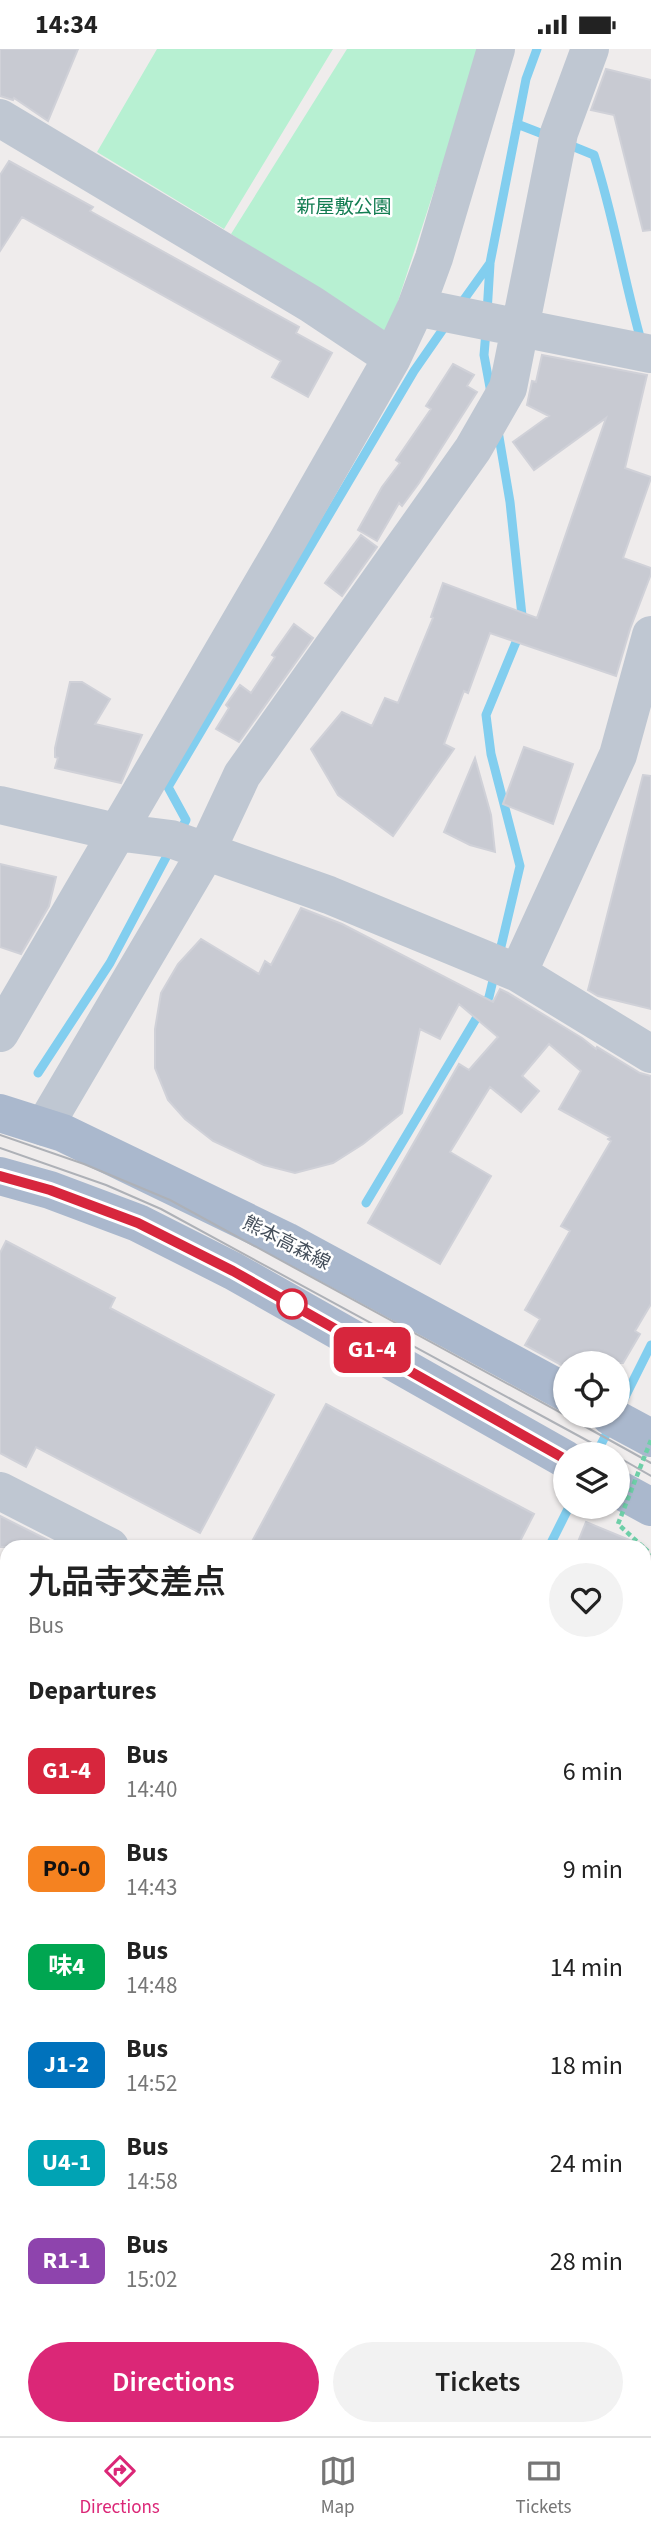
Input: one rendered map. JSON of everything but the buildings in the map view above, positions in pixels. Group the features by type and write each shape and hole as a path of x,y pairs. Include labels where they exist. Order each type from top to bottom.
{"main road":[{"name":"熊本高森線","path":"23,1120 63,1133 286,1241 553,1386"},
{"path":"0,1176 50,1190 150,1229 233,1271 553,1452"},
{"path":"630,1427 651,1439"},
{"path":"630,1496 651,1507"}],"street":[{"path":"0,1033 289,540 392,358 429,310 434,258 496,49"},
{"path":"23,1120 190,846 473,449 508,388 513,326 559,133 590,49"},
{"path":"0,118 311,304 392,358"},
{"path":"429,310 651,355"},
{"path":"516,972 618,755 651,635"},
{"path":"0,805 190,846 329,895 516,972 651,1054"},
{"path":"0,1491 96,1540"}],"path":[{"path":"636,1540 618,1524 651,1439"}],"green space":[{"path":"157,49 333,49 224,229 97,152"},
{"name":"新屋敷公園","path":"347,49 480,49 387,335 231,234"}],"waterway":[{"path":"460,305 490,263 526,79 537,49"},
{"path":"517,124 548,136"},
{"path":"567,144 594,155 642,344"},
{"path":"487,313 490,264"},
{"path":"179,833 186,820 168,787 414,371 448,322"},
{"path":"486,331 484,355 491,393"},
{"path":"498,431 510,502 523,625 486,715 491,754 520,866 499,955"},
{"path":"38,1073 110,963 171,848"},
{"path":"366,1203 489,997 495,972"},
{"path":"630,1387 651,1345"},
{"path":"602,1442 609,1428"},
{"path":"552,1540 563,1519"}],"tram line":[{"path":"0,1135 84,1164 170,1200 553,1408"},
{"path":"0,1148 106,1185 161,1209 590,1442"},
{"path":"588,1428 651,1463"},
{"path":"630,1464 651,1476"}],"bus line":[{"name":"G1-4","path":"0,1176 50,1190 138,1223 233,1271 553,1452"}]}
